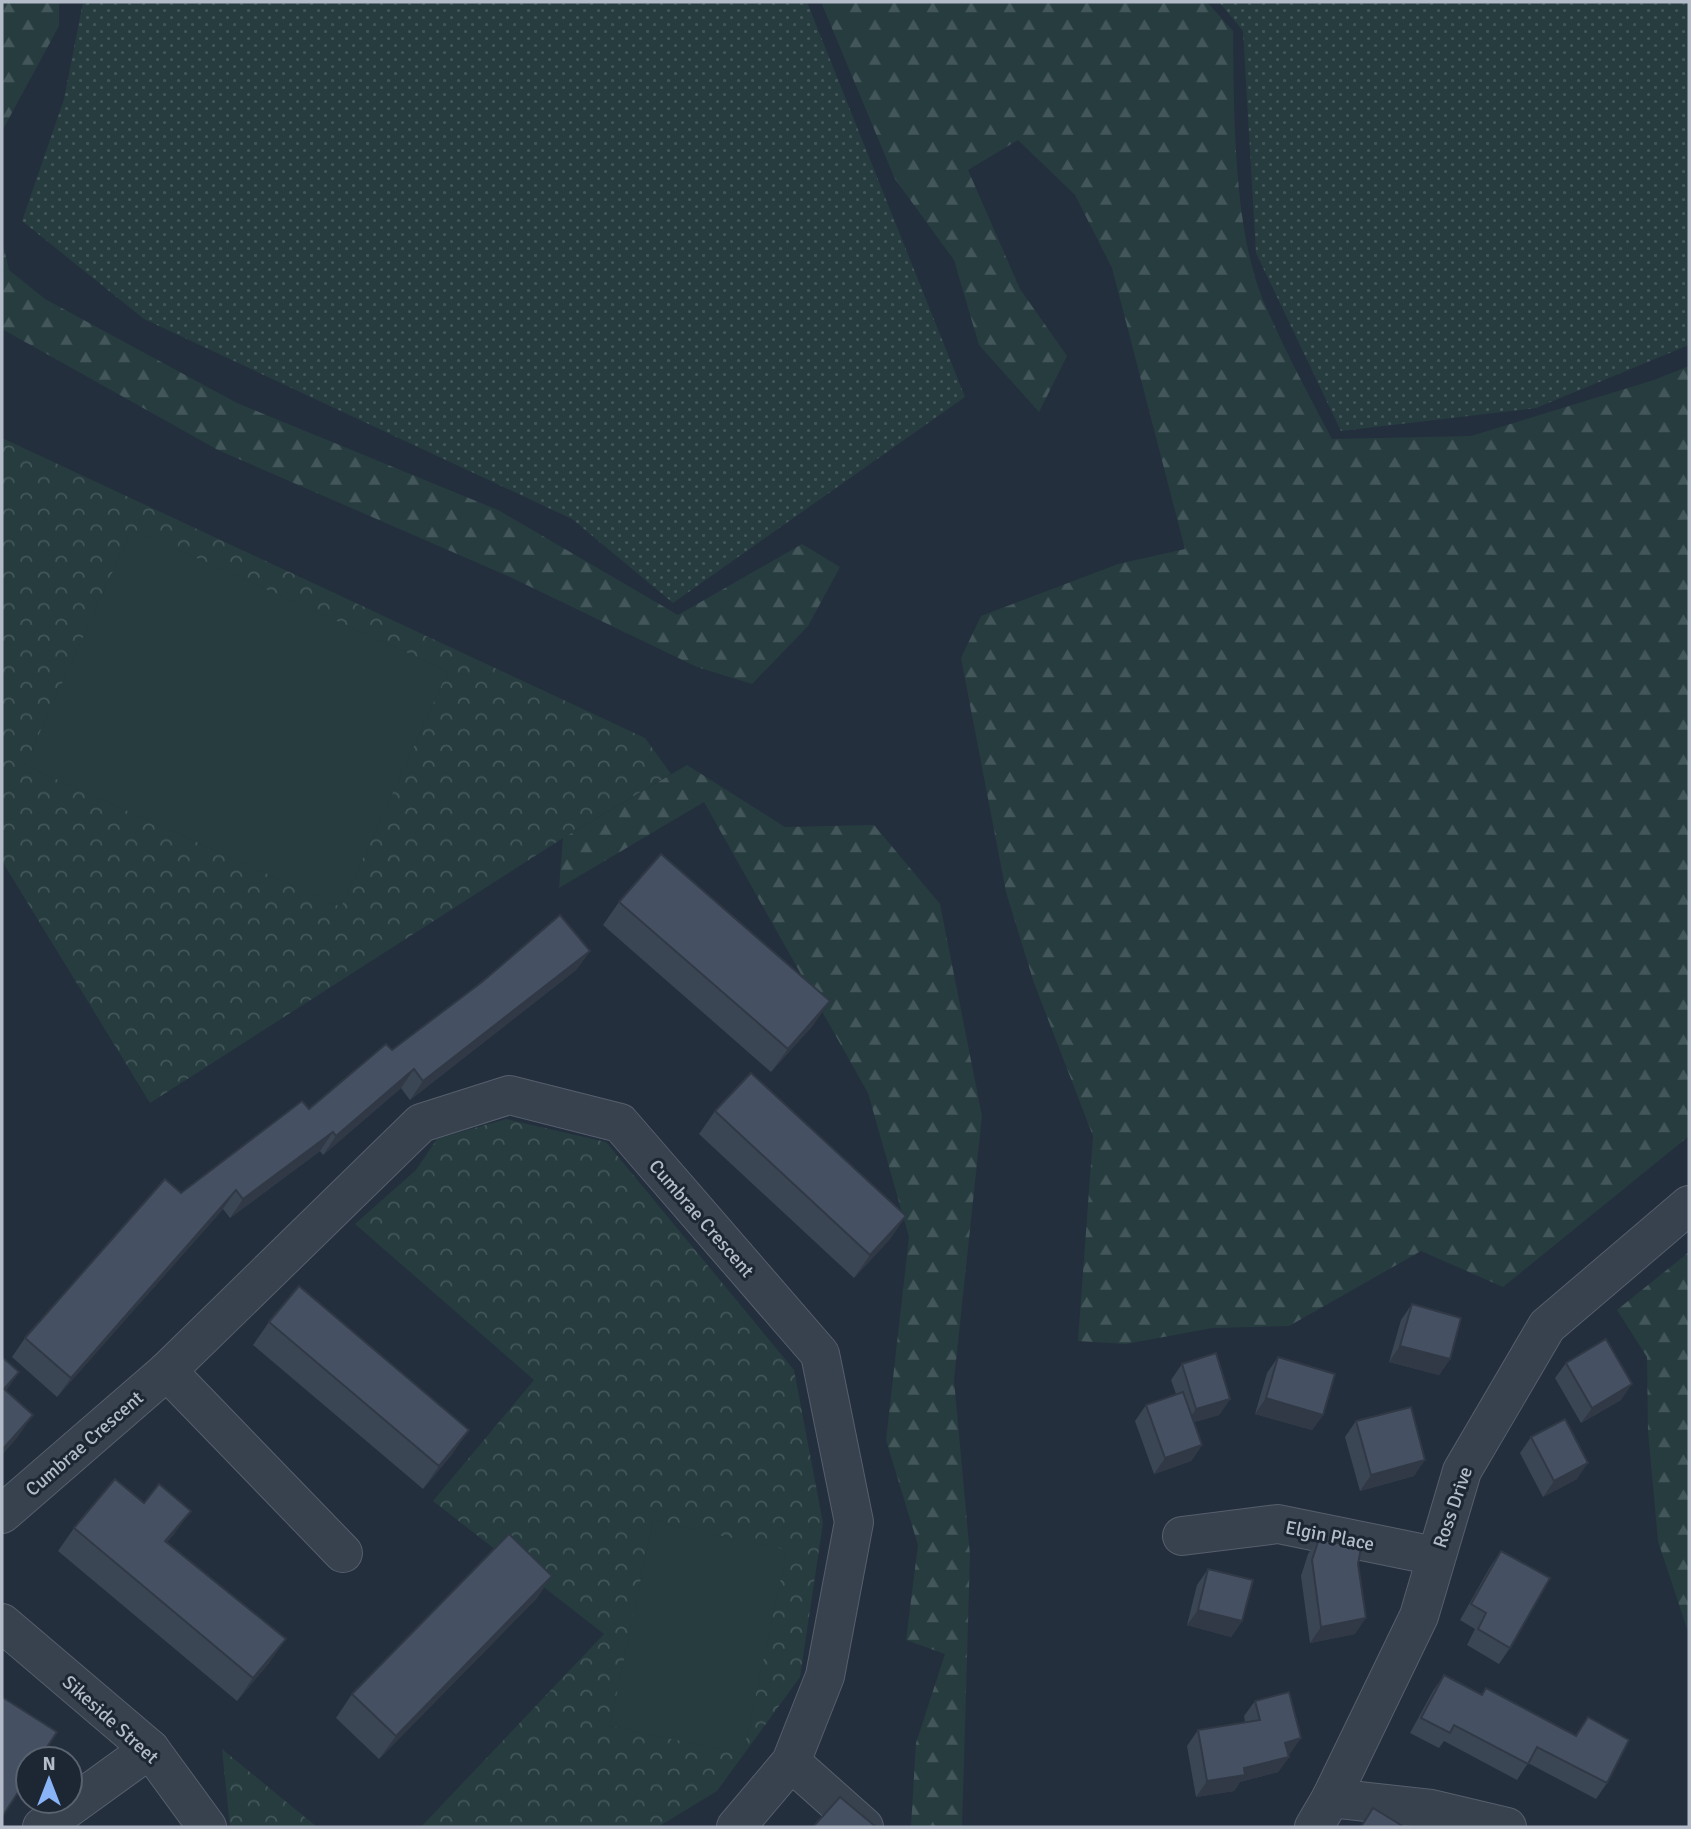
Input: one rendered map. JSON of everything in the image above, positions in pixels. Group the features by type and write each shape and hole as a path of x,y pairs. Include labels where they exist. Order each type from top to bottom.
{"street":[{"name":"Cumbrae Crescent","path":"2,1514 167,1371 421,1123 509,1095 620,1123 820,1354 854,1522 825,1676 791,1762 736,1827"},
{"name":"Ross Drive","path":"1323,1813 1419,1616 1462,1471 1547,1326 1689,1205"},
{"path":"167,1371 343,1553"},
{"name":"Elgin Place","path":"1182,1536 1278,1524 1435,1556"},
{"name":"Sikeside Street","path":"2,1623 150,1749 206,1827"},
{"path":"42,1827 150,1749"},
{"path":"791,1762 864,1827"},
{"path":"1323,1813 1431,1809 1507,1827"}],"green space":[{"path":"2,2 59,2 59,26 2,131"},
{"path":"83,2 807,2 965,397 673,603 572,519 144,319 22,221 64,99"},
{"path":"821,2 1207,2 1233,31 1237,168 1253,271 1279,335 1332,439 1471,436 1654,380 1689,366 1689,1136 1503,1287 1421,1251 1289,1326 1212,1328 1126,1344 1078,1341 1093,1136 1034,983 1006,892 961,658 981,616 1118,564 1185,549 1112,268 1075,195 1018,140 968,170 1020,289 1067,356 1039,412 979,345 954,260 895,179"},
{"path":"1219,2 1689,2 1689,345 1536,408 1341,431 1256,253 1243,31"},
{"path":"2,240 9,270 45,299 237,403 498,510 678,615 802,544 840,567 808,626 752,684 697,667 510,577 218,450 2,329"},
{"path":"2,438 645,738 671,774 563,838 150,1103 2,861"},
{"path":"132,529 448,671 341,907 25,765"},
{"path":"687,765 785,827 874,825 940,904 982,1116 954,1380 970,1555 962,1827 911,1827 916,1743 945,1654 906,1640 918,1545 886,1440 909,1237 868,1093 704,802 559,888 563,838"},
{"path":"506,1119 606,1142 794,1370 823,1523 800,1677 717,1791 658,1827 421,1827 604,1634 433,1501 534,1380 355,1224 416,1170 437,1139"},
{"path":"1689,1252 1689,1635 1658,1541 1648,1431 1647,1357 1617,1310"},
{"path":"653,1521 787,1550 743,1754 610,1726"},
{"path":"222,1749 317,1827 230,1827"}],"building":[{"path":"661,854 830,1001 788,1049 619,902"},
{"path":"560,915 590,951 423,1081 414,1069 336,1136 333,1132 243,1199 236,1190 71,1378 25,1338 165,1179 181,1193 302,1101 309,1109 386,1044 392,1050 482,982"},
{"path":"751,1073 906,1216 870,1255 715,1111"},
{"path":"299,1286 469,1430 439,1466 269,1322"},
{"path":"1412,1304 1461,1318 1450,1359 1400,1346"},
{"path":"1606,1339 1632,1384 1592,1408 1566,1363"},
{"path":"1216,1353 1230,1399 1196,1409 1182,1364"},
{"path":"2,1357 19,1372 4,1389 33,1415 2,1450"},
{"path":"1278,1357 1335,1374 1323,1415 1266,1398"},
{"path":"1183,1392 1202,1445 1165,1458 1146,1405"},
{"path":"1411,1407 1425,1460 1371,1475 1356,1421"},
{"path":"1565,1419 1588,1463 1554,1481 1531,1437"},
{"path":"115,1479 144,1503 159,1484 191,1511 165,1541 286,1639 253,1678 74,1528"},
{"path":"509,1534 552,1576 396,1736 352,1694"},
{"path":"1319,1539 1361,1548 1358,1564 1366,1618 1321,1627 1312,1560"},
{"path":"1501,1551 1550,1578 1510,1648 1478,1629 1486,1613 1471,1604"},
{"path":"1208,1569 1253,1580 1242,1621 1198,1610"},
{"path":"1444,1675 1482,1695 1486,1688 1576,1736 1588,1717 1629,1740 1607,1783 1537,1747 1528,1764 1454,1725 1450,1733 1421,1718"},
{"path":"1289,1692 1301,1738 1285,1743 1289,1757 1244,1768 1245,1775 1207,1781 1198,1730 1260,1720 1255,1701"},
{"path":"2,1697 57,1732 48,1745 14,1745 14,1799 2,1817"},
{"path":"840,1797 876,1827 813,1827"},
{"path":"1373,1808 1404,1827 1361,1827"}]}
